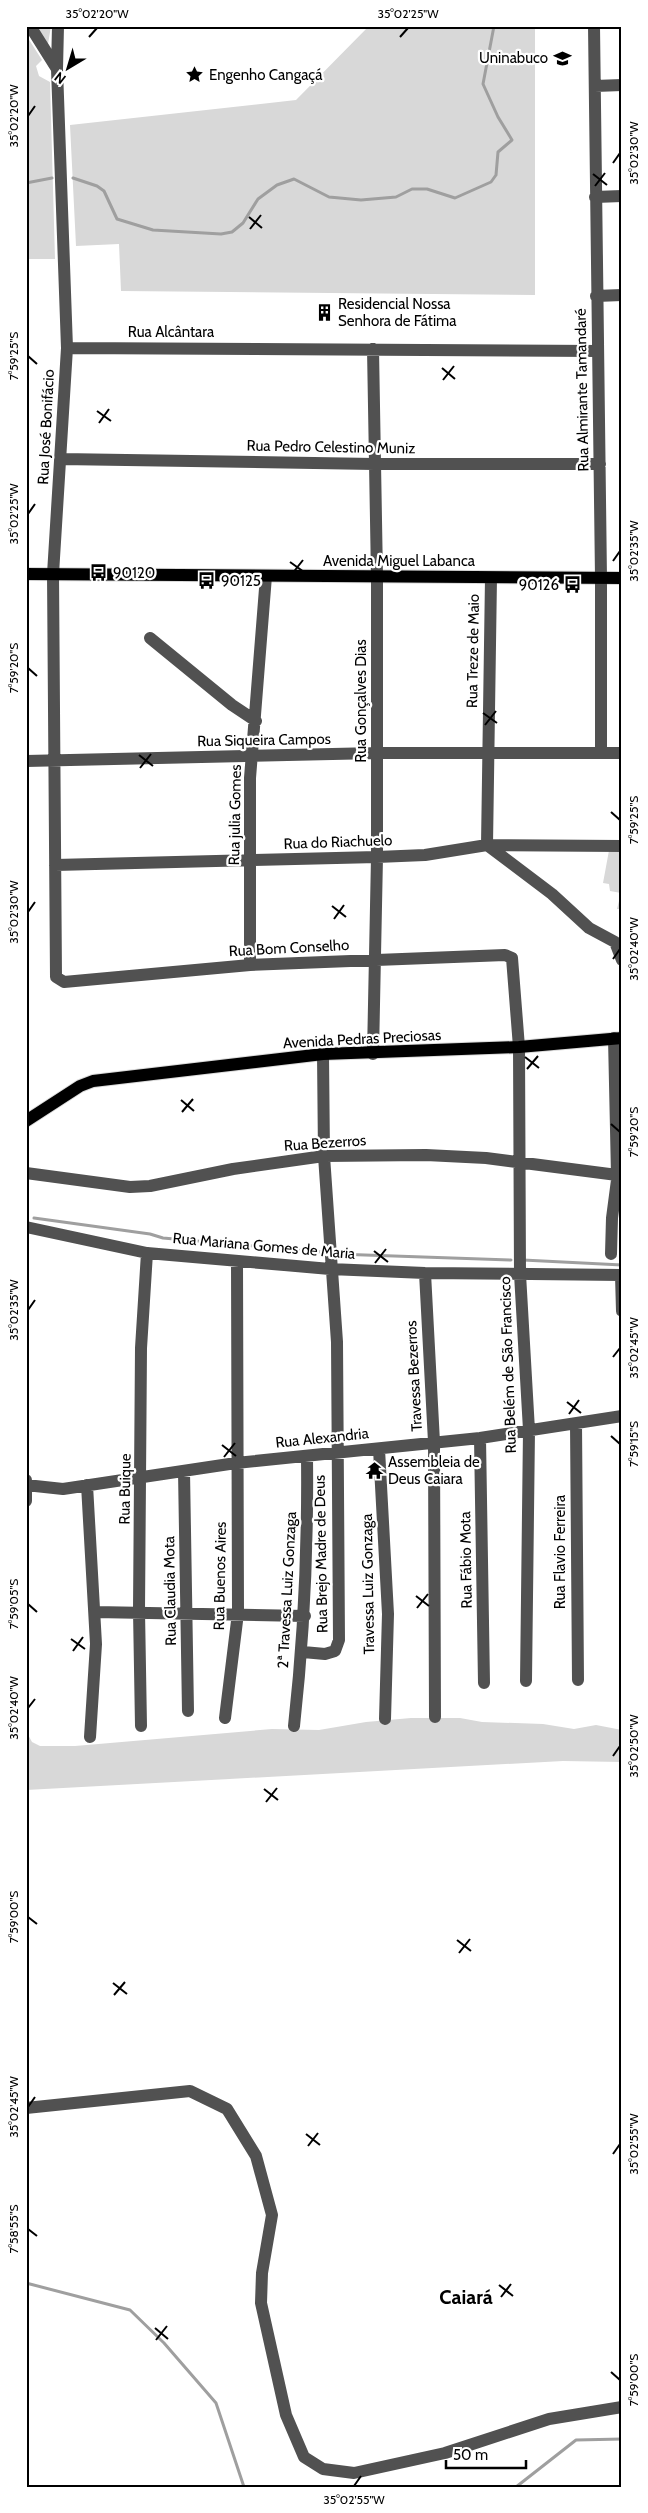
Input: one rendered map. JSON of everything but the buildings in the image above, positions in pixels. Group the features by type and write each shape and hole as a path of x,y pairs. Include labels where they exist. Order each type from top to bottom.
{"main road":[{"name":"Avenida Miguel Labanca","path":"26,574 622,578"},
{"name":"Avenida Pedras Preciosas","path":"26,1122 80,1086 93,1081 323,1054 373,1054 519,1047 618,1038"}],"street":[{"path":"30,26 57,70"},
{"path":"58,26 57,70 67,348"},
{"name":"Rua Almirante Tamandaré","path":"594,26 596,296 600,464 601,753"},
{"path":"595,86 622,85"},
{"path":"595,197 622,196"},
{"path":"596,296 622,295"},
{"name":"Rua Alcântara","path":"67,348 598,351"},
{"name":"Rua José Bonifácio","path":"64,982 56,977 53,574 67,348"},
{"name":"Rua Gonçalves Dias","path":"373,349 377,577 377,857 373,959 373,1054"},
{"name":"Rua Pedro Celestino Muniz","path":"61,459 374,464 600,464"},
{"name":"Rua julia Gomes","path":"250,965 250,778 266,576"},
{"name":"Rua Treze de Maio","path":"487,845 491,578"},
{"path":"150,638 232,705 256,721"},
{"name":"Rua Siqueira Campos","path":"26,761 488,752 622,753"},
{"path":"487,845 552,894 589,928 615,942 622,960"},
{"name":"Rua do Riachuelo","path":"55,865 425,855 487,845 622,846"},
{"name":"Rua Bom Conselho","path":"64,982 250,965 373,959 505,955 514,961"},
{"name":"Rua Belém de São Francisco","path":"514,961 519,1047 518,1162 520,1274 529,1430 526,1681"},
{"path":"611,1254 612,1218 618,1180 618,1038"},
{"path":"323,1054 324,1156 330,1269 337,1350 336,1453"},
{"name":"Rua Bezerros","path":"26,1173 130,1187 150,1186 233,1169 324,1156 426,1155 518,1162 618,1180"},
{"name":"Rua Mariana Gomes de Maria","path":"26,1227 147,1253 330,1269 425,1273 621,1275"},
{"name":"Rua Buique","path":"141,1726 139,1611 142,1313 147,1253"},
{"name":"Rua Buenos Aires","path":"224,1718 238,1613 236,1463 237,1261"},
{"name":"Travessa Bezerros","path":"425,1273 434,1442 435,1717"},
{"path":"621,1275 622,1311"},
{"name":"Rua Alexandria","path":"26,1484 48,1489 87,1485 236,1463 480,1438 622,1416"},
{"name":"Rua Flavio Ferreira","path":"576,1423 578,1680"},
{"name":"Rua Fábio Mota","path":"480,1438 484,1683"},
{"name":"Travessa Luiz Gonzaga","path":"379,1449 387,1568 385,1719"},
{"name":"Rua Brejo Madre de Deus","path":"303,1652 325,1654 335,1650 338,1640 336,1453"},
{"name":"2ª Travessa Luiz Gonzaga","path":"294,1726 303,1652 305,1616 308,1536 307,1456"},
{"name":"Rua Claudia Mota","path":"184,1471 188,1711"},
{"path":"26,1480 26,1501"},
{"path":"87,1485 96,1644 90,1737"},
{"path":"95,1612 139,1611 305,1616"},
{"path":"26,2108 190,2091 227,2108 256,2156 272,2215 262,2273 261,2303 286,2415 304,2457 323,2469 354,2473 445,2453 549,2419 622,2407"}],"shaded area":[{"path":"35,26 51,26 48,44"},
{"path":"369,26 535,26 535,295 121,291 119,244 76,246 70,125 296,100"},
{"path":"26,35 42,60 36,66 39,76 50,82 55,259 26,259"},
{"path":"610,845 622,846 622,909 617,909 621,893 610,891 609,884 603,883"},
{"path":"411,1718 460,1718 482,1722 543,1724 574,1729 596,1725 622,1730 622,1762 563,1761 26,1790 26,1731 32,1742 40,1746 75,1746 272,1729 319,1730 366,1722"}],"waterway":[{"path":"73,178 97,186 104,191 117,219 153,230 221,234 232,232 243,223 258,199 277,185 294,179 329,197 361,200 396,197 412,189 427,189 455,198 491,182 496,175 498,152 512,140 498,117 483,84 494,26"},
{"path":"26,183 52,178"},
{"path":"34,1218 150,1234 163,1238 321,1252"},
{"path":"336,1254 511,1260"},
{"path":"523,1260 622,1265"},
{"path":"26,2283 130,2310 164,2343 216,2403 244,2487"},
{"path":"516,2487 576,2440 622,2439"}],"place":[{"name":"Uninabuco","path":"562,58"},
{"name":"Engenho Cangaçá","path":"195,75"},
{"name":"Residencial Nossa Senhora de Fátima","path":"324,313"},
{"name":"90120","path":"99,573"},
{"name":"90125","path":"207,581"},
{"name":"90126","path":"573,585"},
{"name":"Assembleia de Deus Caiara","path":"374,1471"}],"district":[{"name":"Caiará","path":"466,2297"}]}
